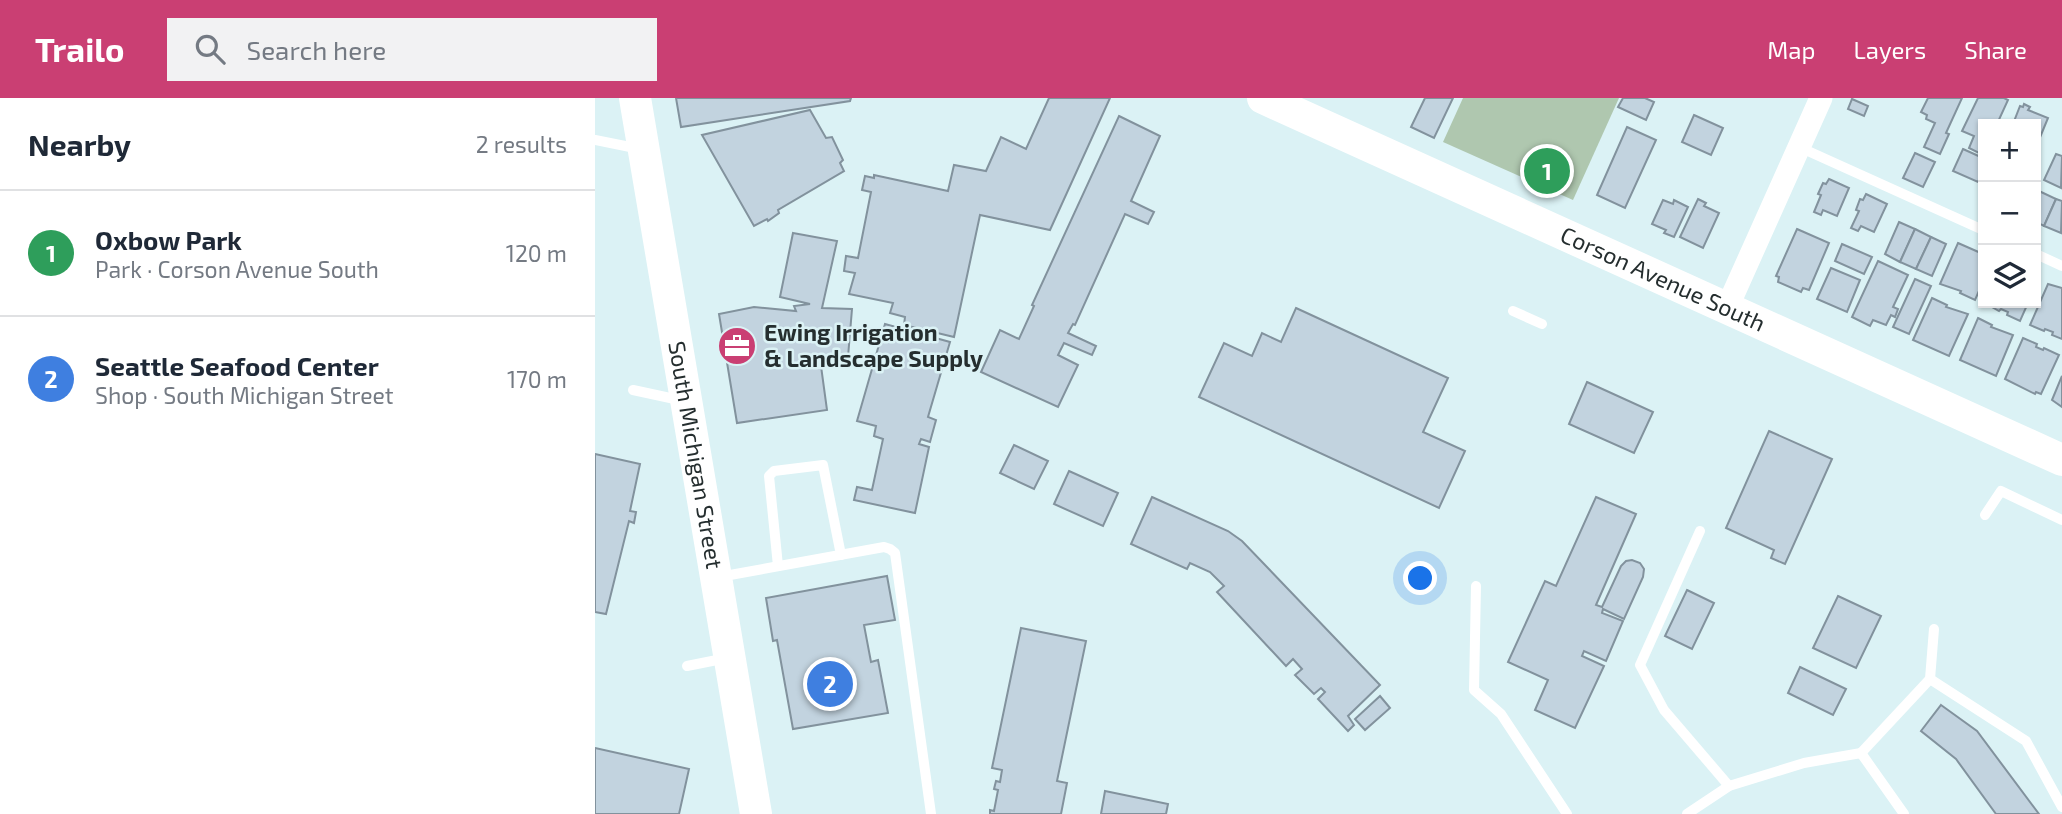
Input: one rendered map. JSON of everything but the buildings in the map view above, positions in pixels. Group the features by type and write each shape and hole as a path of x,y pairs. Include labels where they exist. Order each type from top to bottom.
{"street":[{"name":"South Michigan Street","path":"635,98 756,814"},
{"name":"Corson Avenue South","path":"1263,98 2062,460"},
{"path":"1727,308 1821,98"}],"lane":[{"path":"595,140 643,150"},
{"path":"1799,147 1978,228"},
{"path":"2041,256 2062,266"},
{"path":"1513,311 1542,324"},
{"path":"633,390 686,401"},
{"path":"778,566 769,476 774,471 823,465 841,555"},
{"path":"1985,515 2001,491 2062,520"},
{"path":"1700,531 1640,665 1664,710 1729,786"},
{"path":"716,578 884,547 895,553 931,814"},
{"path":"1476,586 1474,690 1501,714 1567,814"},
{"path":"1687,814 1729,786 1804,763 1861,753 1930,680 1934,629"},
{"path":"687,666 730,657"},
{"path":"1930,680 2026,741 2062,807"},
{"path":"1861,753 1904,814"}],"green space":[{"path":"1463,98 1619,98 1573,200 1443,142"}],"place":[{"name":"Oxbow Park","path":"1547,171"},
{"name":"Ewing Irrigation & Landscape Supply","path":"737,346"},
{"name":"Seattle Seafood Center","path":"830,684"}]}
